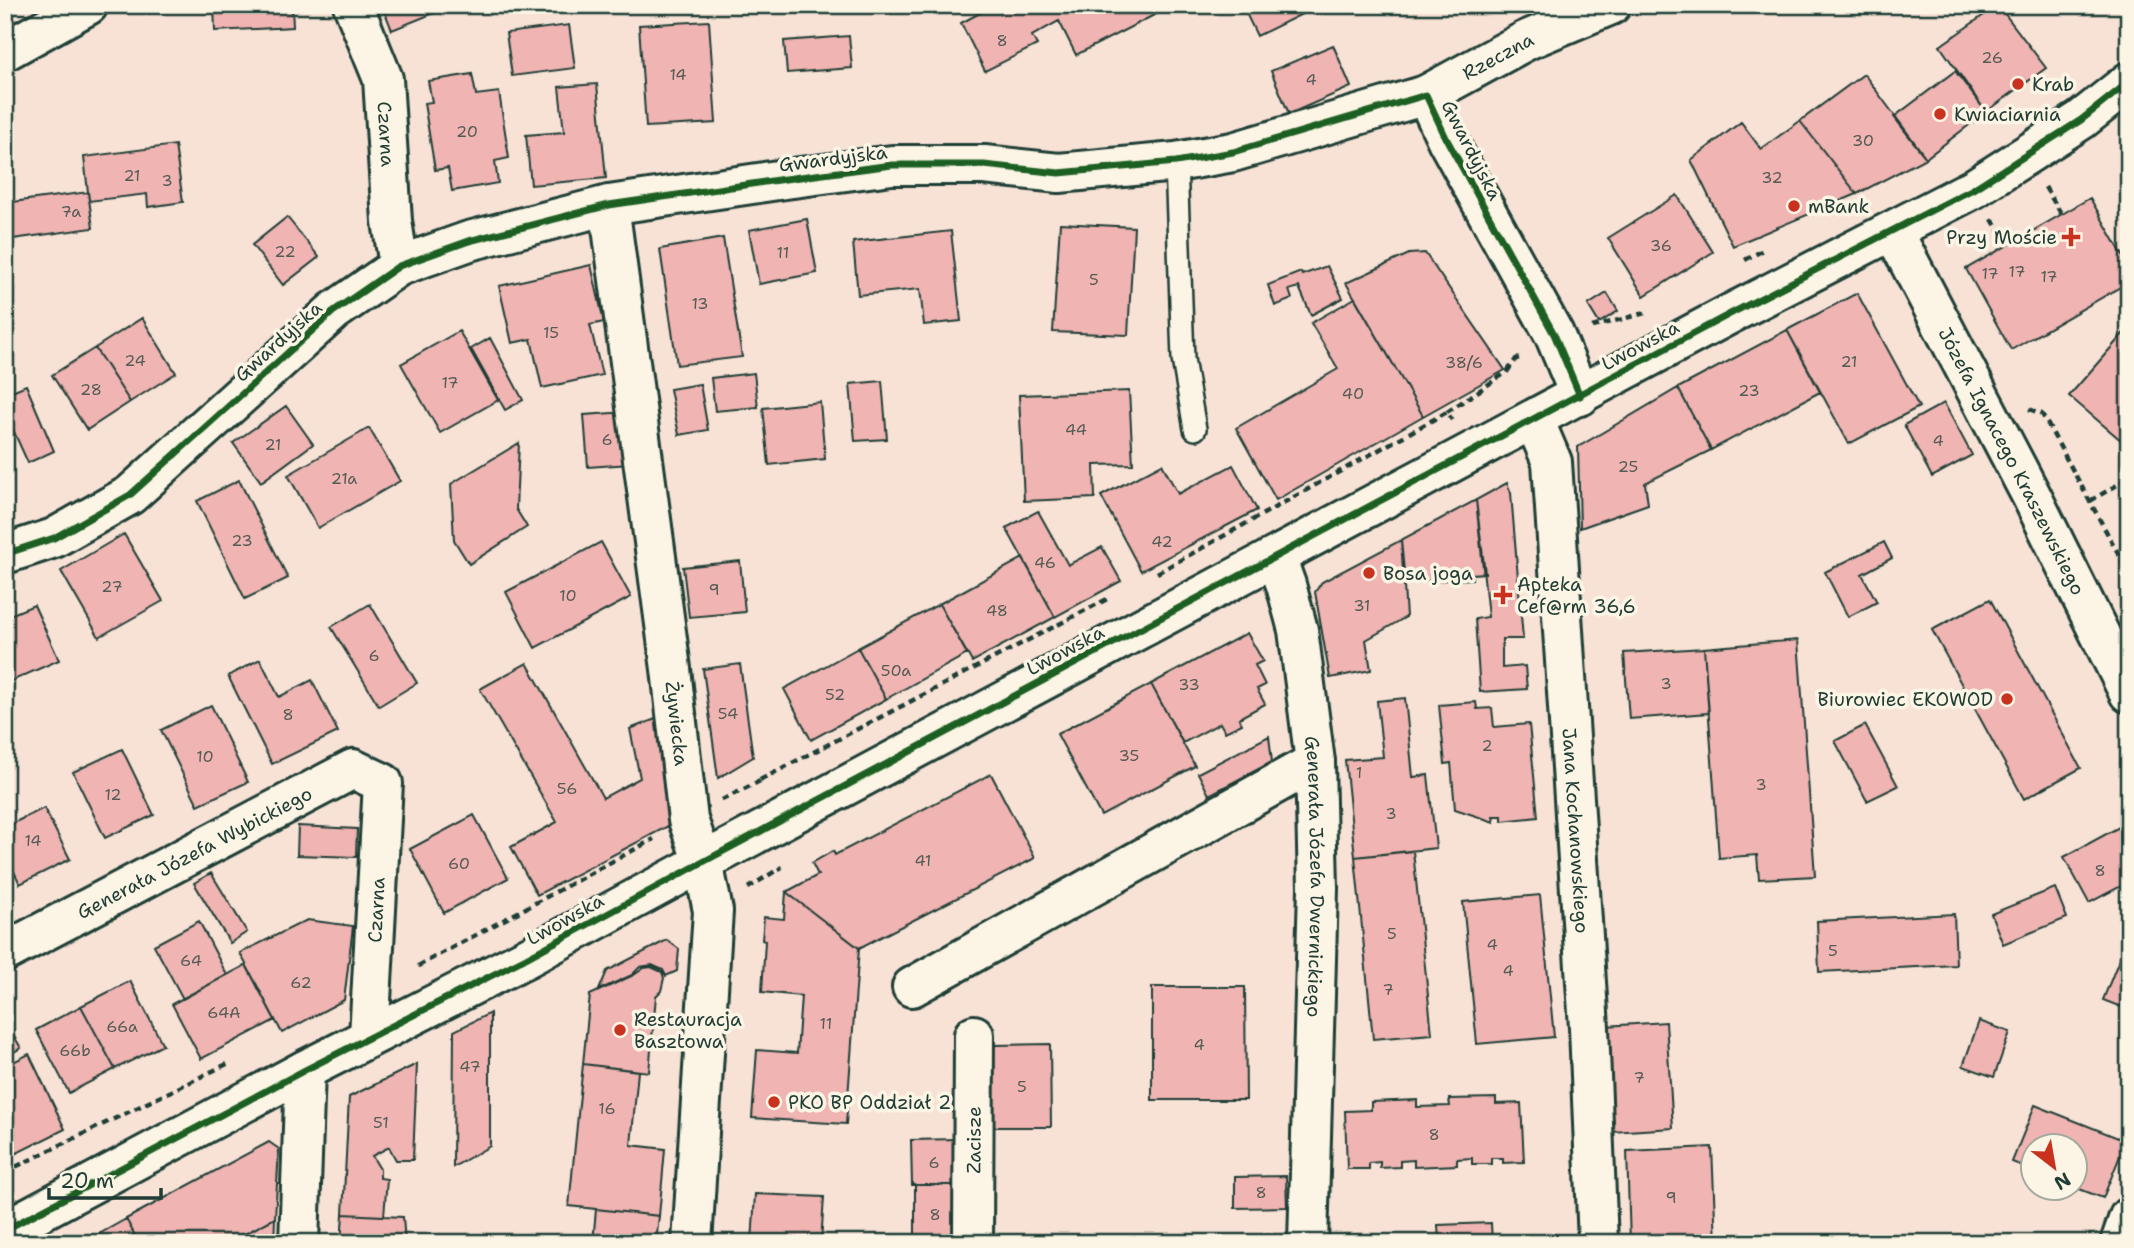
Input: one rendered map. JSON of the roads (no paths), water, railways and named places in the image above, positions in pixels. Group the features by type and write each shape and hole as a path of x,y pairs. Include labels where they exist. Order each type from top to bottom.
{"street":[{"path":"5,51 88,5"},
{"name":"Czarna","path":"353,5 383,79 392,221 399,266"},
{"name":"Rzeczna","path":"1426,94 1530,22 1611,5"},
{"name":"Lwowska","path":"5,1230 305,1070 526,958 1730,314 1973,189 2081,120 2129,82"},
{"name":"Gwardyjska","path":"5,554 54,538 130,495 334,312 399,266 469,242 610,205 892,166 984,165 1059,173 1176,162 1233,152 1426,94 1453,152 1575,335 1580,396"},
{"name":"Żywiecka","path":"610,205 688,820 704,862 713,911 692,1243"},
{"name":"Józefa Ignacego Kraszewskiego","path":"1893,231 2031,495 2129,693"},
{"name":"Jana Kochanowskiego","path":"1534,420 1552,462 1589,1028 1598,1243"},
{"name":"Generała Józefa Dwernickiego","path":"1276,557 1298,630 1315,762 1318,888 1308,1243"},
{"path":"912,986 1315,762"},
{"name":"Generała Józefa Wybickiego","path":"5,951 353,769 383,783"},
{"name":"Czarna","path":"369,1037 383,783"},
{"name":"Zacisze","path":"972,1243 974,1035"},
{"path":"299,1243 305,1070"}],"lane":[{"path":"1176,162 1183,359 1195,429"}],"place":[{"name":"Krab","path":"2018,84"},
{"name":"Kwiaciarnia","path":"1940,114"},
{"name":"mBank","path":"1794,206"},
{"name":"Przy Moście","path":"2071,237"},
{"name":"Bosa joga","path":"1369,573"},
{"name":"Apteka Cef@rm 36,6","path":"1503,595"},
{"name":"Biurowiec EKOWOD","path":"2007,699"},
{"name":"Restauracja Basztowa","path":"620,1030"},
{"name":"PKO BP Oddział 2","path":"774,1102"}]}
